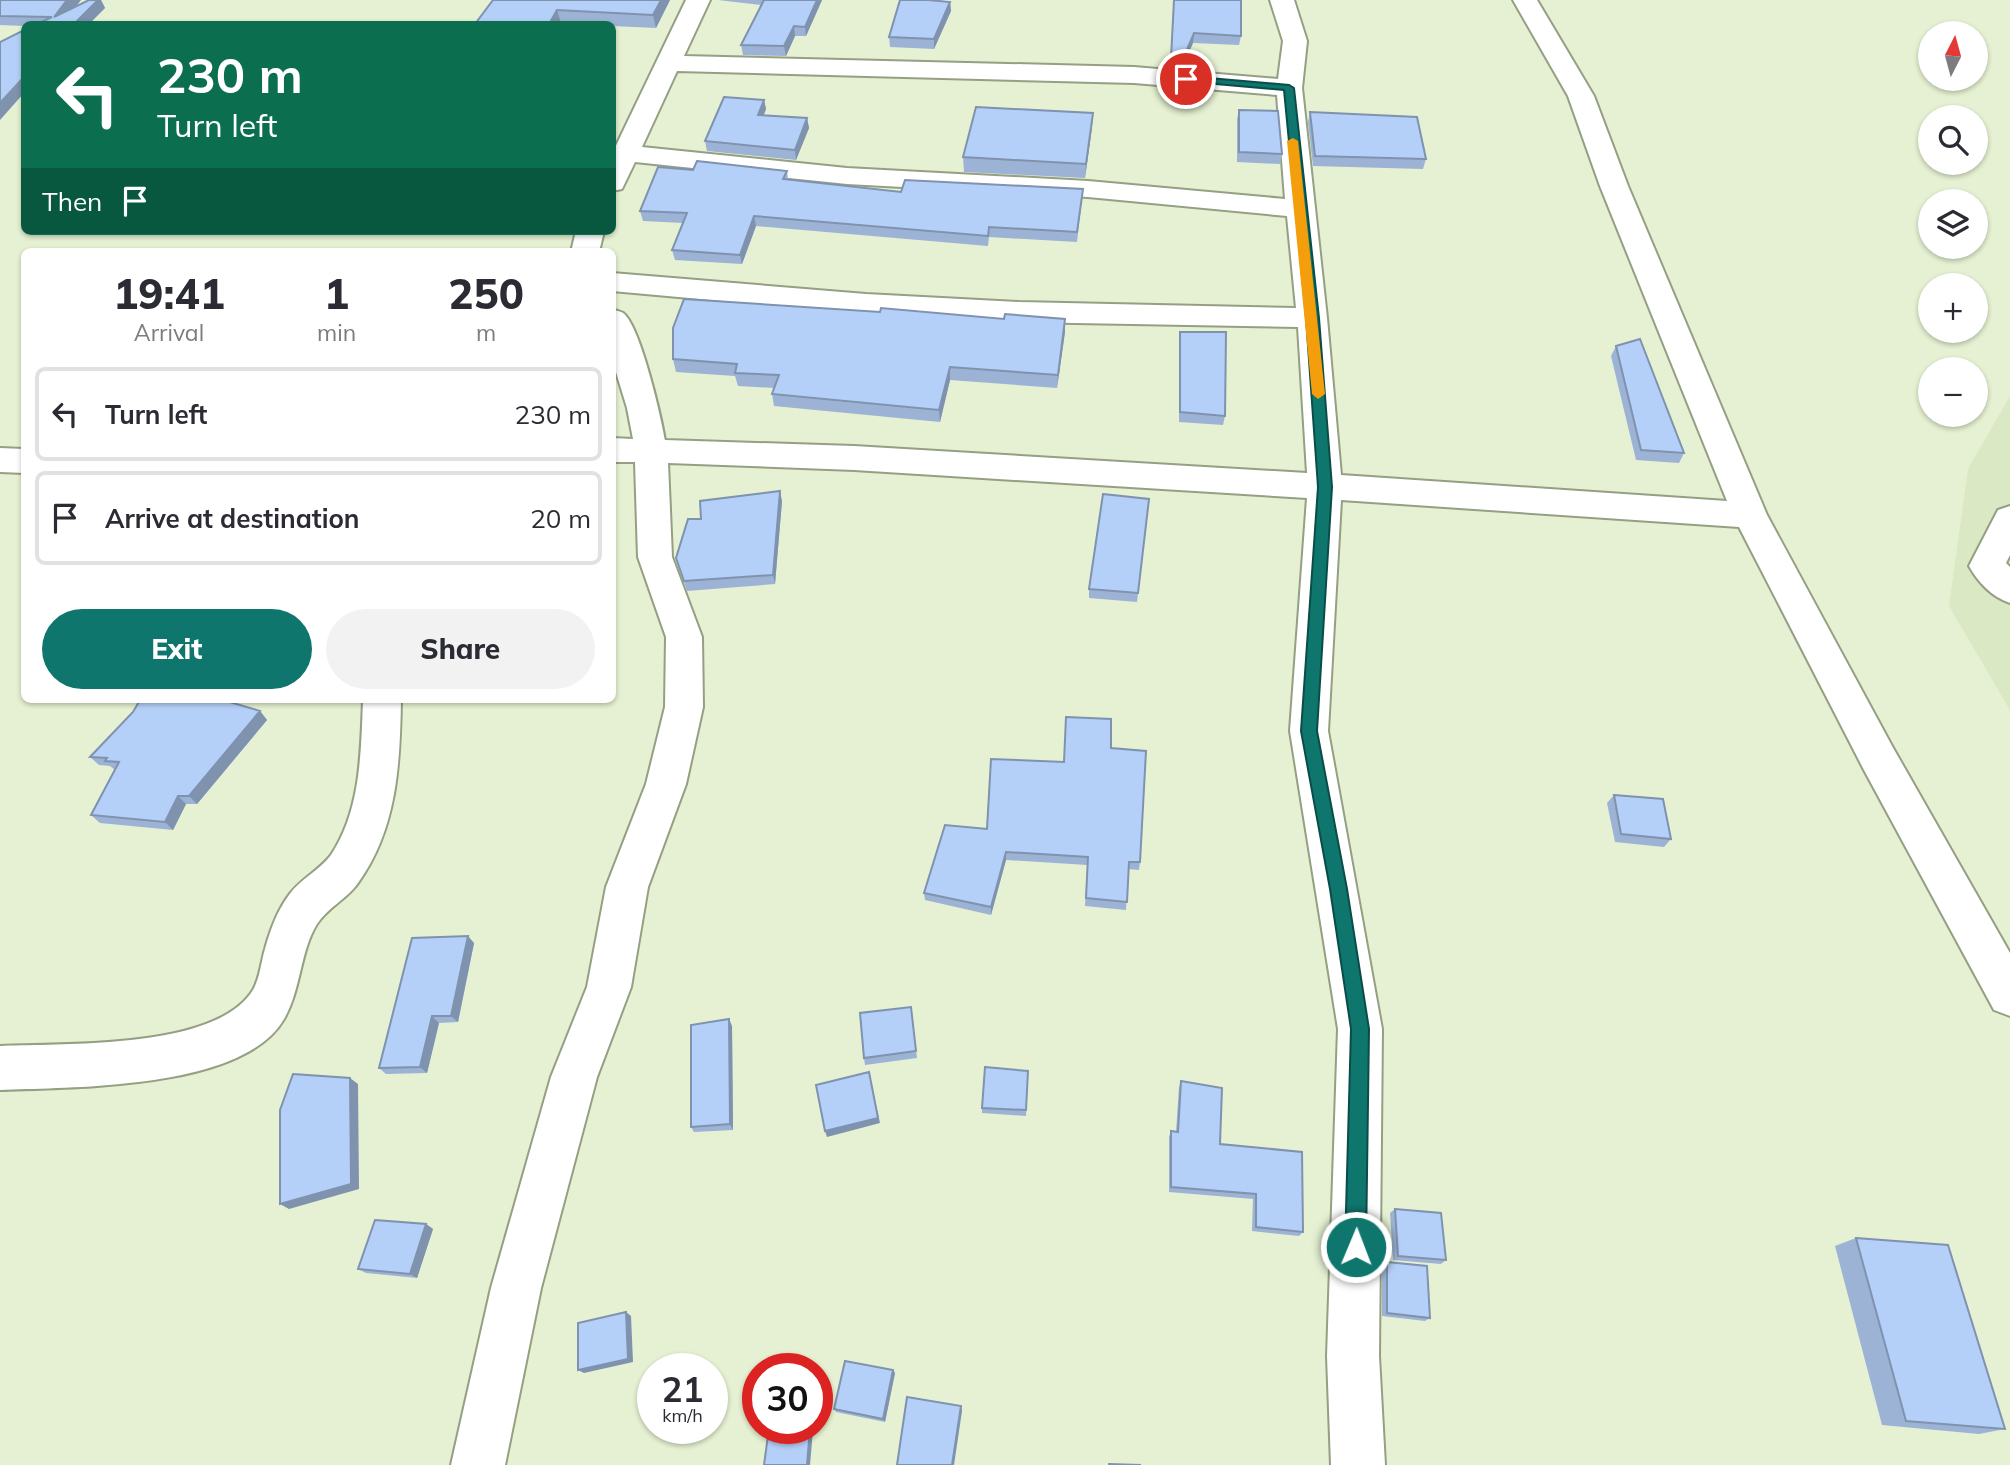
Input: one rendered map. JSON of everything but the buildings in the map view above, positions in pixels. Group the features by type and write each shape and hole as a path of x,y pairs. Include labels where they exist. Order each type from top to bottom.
{"street":[{"path":"616,175 698,0"},
{"path":"1282,0 1295,41 1289,88 1312,318 1325,487 1309,731 1360,1029 1353,1356 1358,1465"},
{"path":"1524,0 1581,96 1614,186 1750,515 1878,758 2010,995"},
{"path":"669,62 1134,75 1289,88"},
{"path":"627,153 847,176 1088,189 1300,209"},
{"path":"616,282 866,304 1005,311 1312,318"},
{"path":"478,1465 519,1275 574,1077 609,987 627,887 666,784 684,707 684,637 654,557 632,450 643,408 616,324"},
{"path":"632,450 854,458 1750,515"},
{"path":"0,460 21,461"},
{"path":"2010,519 1986,566 2010,589"},
{"path":"0,1068 166,1058 195,1051 230,1036 259,1017 274,995 294,928 304,908 345,869 367,828 377,794 382,703"}],"shaded area":[{"path":"2010,396 2010,710 1949,606 1968,469"}],"slow traffic":[{"path":"1293,141 1318,394"}],"route":[{"path":"1186,79 1289,88 1293,150 1312,318 1325,487 1309,731 1360,1029 1356,1247"}]}
